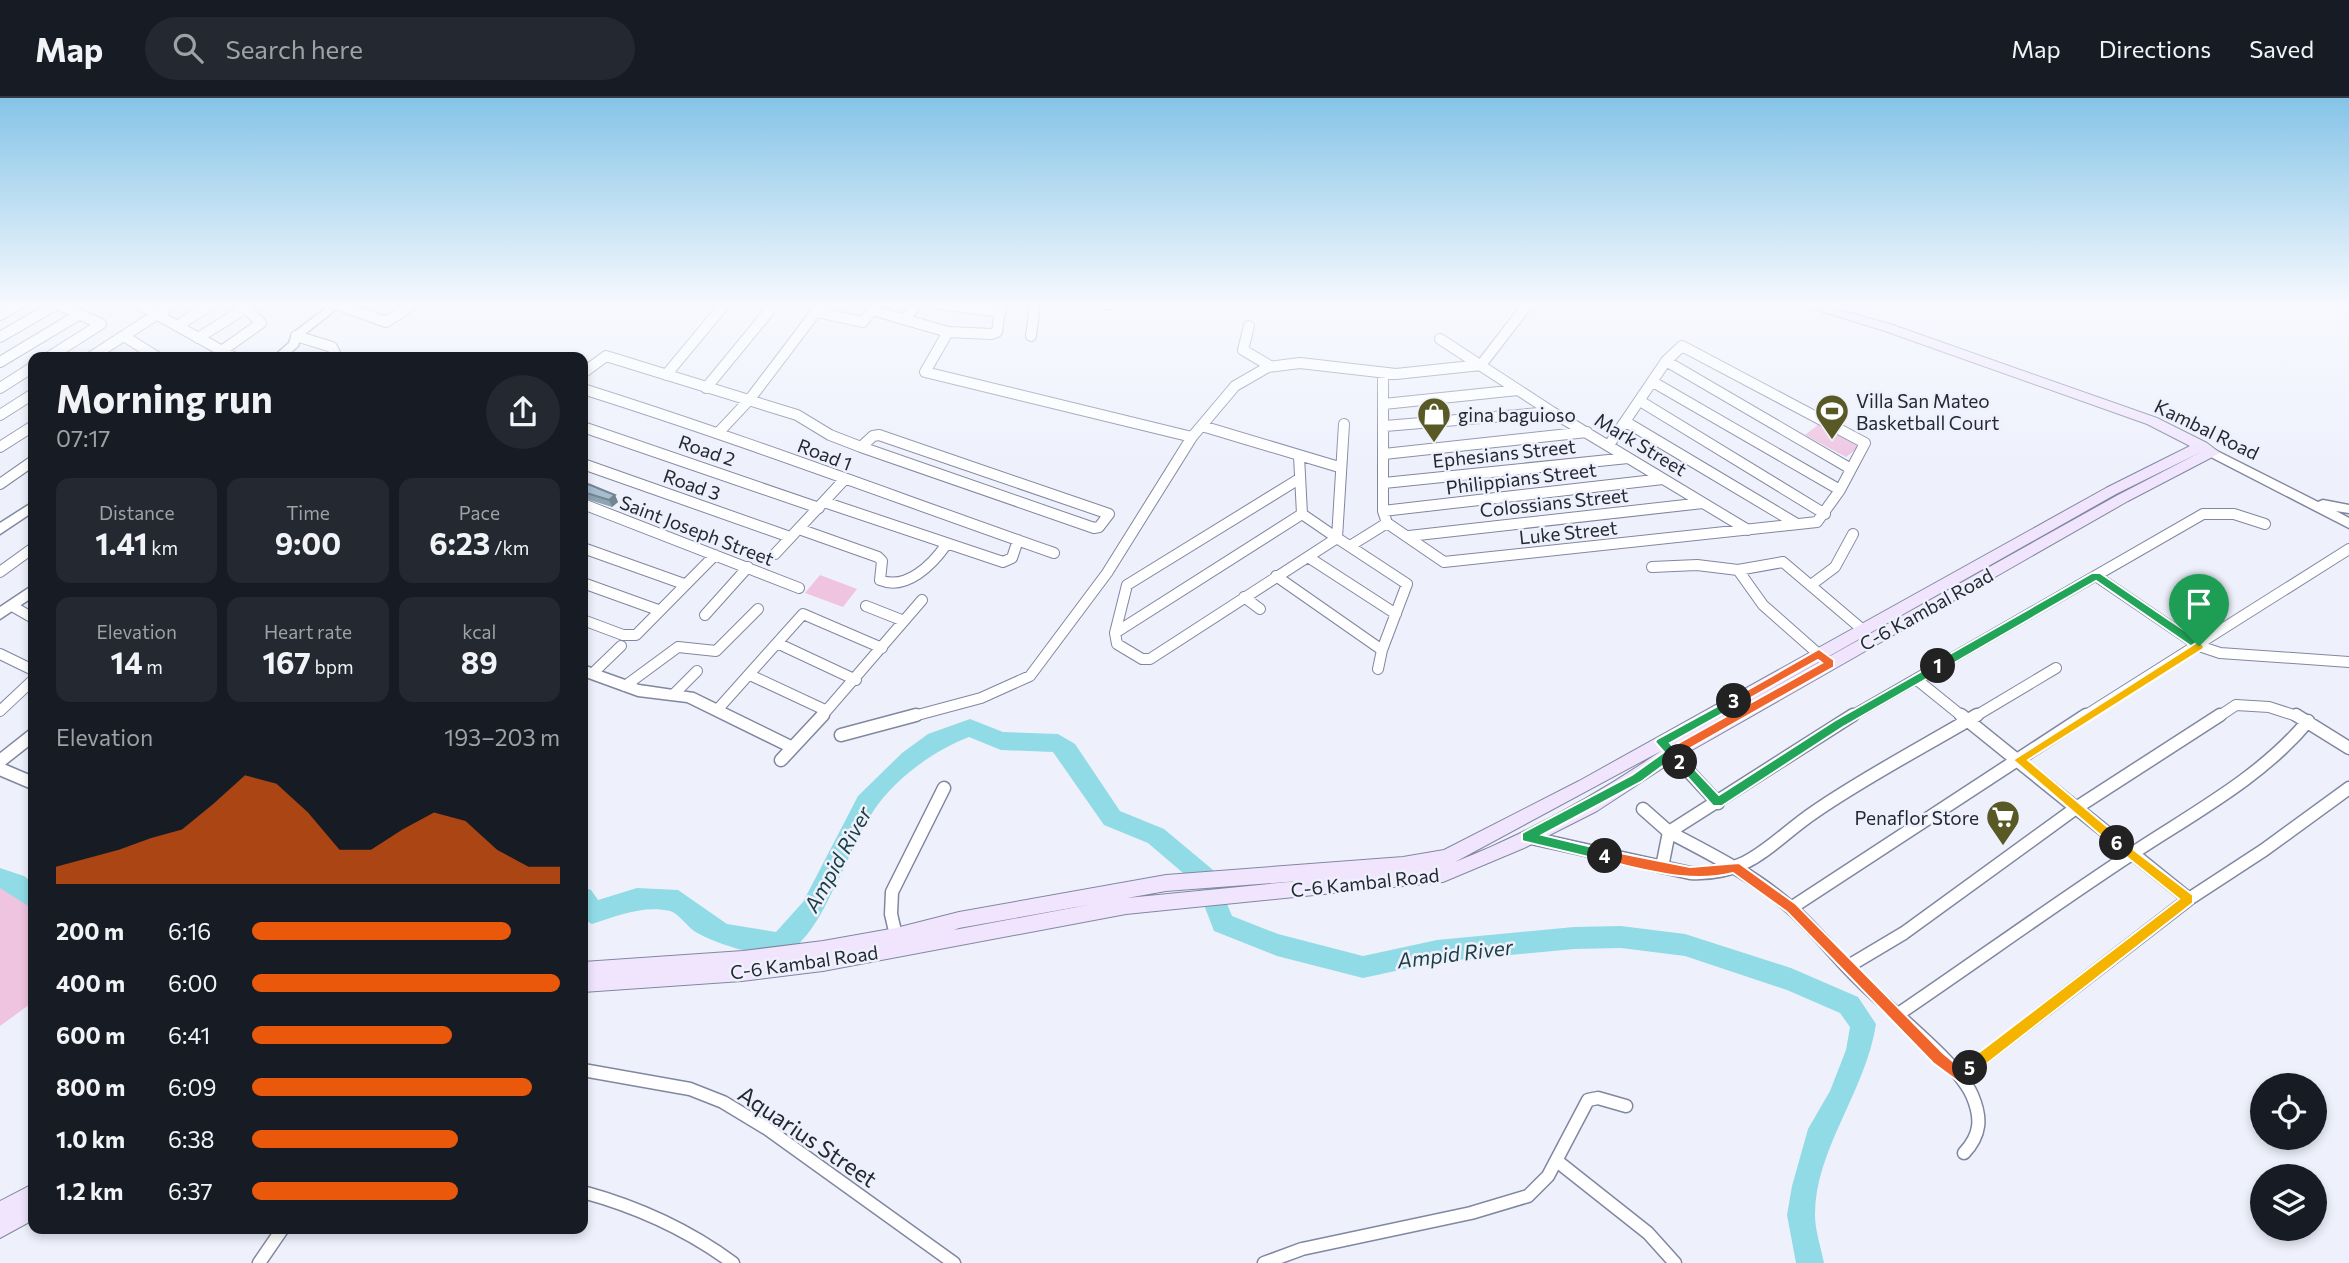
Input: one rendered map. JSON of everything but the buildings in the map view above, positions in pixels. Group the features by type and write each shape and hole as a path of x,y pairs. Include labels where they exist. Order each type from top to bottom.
{"main road":[{"name":"Kambal Road","path":"1975,358 2152,421 2208,449"},
{"name":"C-6 Kambal Road","path":"1825,659 1863,630 2111,491 2208,449"},
{"name":"C-6 Kambal Road","path":"588,971 743,960 898,942 1447,857 1666,747 2208,449"},
{"name":"C-6 Kambal Road","path":"588,983 742,972 898,942 960,919 1166,883 1295,881 1443,874 1482,860 1637,778 1666,747"},
{"path":"0,1212 28,1197"},
{"path":"0,1227 28,1212"}],"street":[{"path":"607,358 797,415 830,435 861,447 1094,528 1100,527 1108,515 879,435 873,436 861,447"},
{"path":"666,375 680,358"},
{"path":"706,388 730,358"},
{"path":"719,432 750,399 781,358"},
{"path":"933,358 925,372 1192,437"},
{"path":"1257,358 1270,366"},
{"name":"Mark Street","path":"1471,358 1552,412 1748,530"},
{"path":"841,735 981,698 1030,676 1095,591 1192,437 1250,375 1270,366 1327,364 1383,374 1407,375 1481,365 1486,358"},
{"path":"1609,444 1668,358"},
{"path":"1640,401 1825,514 1864,446 1862,440 1708,358"},
{"path":"1666,361 1851,469"},
{"path":"0,388 5,381 28,370"},
{"path":"1350,546 1387,523 1383,511 1383,374"},
{"path":"1653,382 1840,490"},
{"path":"1384,404 1518,390"},
{"name":"Road 1","path":"588,391 719,432 844,480 1054,553"},
{"path":"0,415 28,401"},
{"path":"1385,426 1552,412"},
{"path":"1626,422 1797,524"},
{"path":"1337,538 1339,467 1344,424"},
{"path":"1202,426 1339,467"},
{"path":"0,447 28,429"},
{"name":"Road 2","path":"588,429 1006,562 1012,558 1018,540"},
{"path":"1384,454 1587,432"},
{"name":"Kambal Road","path":"2208,449 2349,523"},
{"path":"1299,456 1302,514"},
{"name":"Ephesians Street","path":"1384,483 1628,458"},
{"path":"0,484 28,464"},
{"name":"Road 3","path":"588,466 878,557 883,561 879,571 880,580 885,584 894,584 917,575 939,556 946,545"},
{"name":"Philippians Street","path":"1383,511 1663,479"},
{"path":"775,554 844,480"},
{"path":"1299,480 1127,585 1115,633 1117,644 1142,659 1150,659 1337,538"},
{"path":"2308,501 2349,509"},
{"name":"Colossians Street","path":"1409,536 1703,503"},
{"name":"Saint Joseph Street","path":"588,507 799,588"},
{"path":"0,529 28,509"},
{"path":"1661,867 1669,832 1839,724 2203,514 2221,511 2245,515 2265,524"},
{"path":"1302,514 1407,584 1382,650 1378,669"},
{"path":"1115,633 1302,514"},
{"name":"Luke Street","path":"1387,523 1440,560 1450,562 1817,522 1825,514"},
{"path":"1811,585 1835,567 1853,534"},
{"path":"1791,908 2349,549"},
{"path":"588,550 684,584"},
{"path":"0,572 28,552"},
{"path":"588,622 624,635 636,635 715,555"},
{"path":"1308,557 1396,614"},
{"path":"1651,567 1697,565 1738,570 1783,562 1863,630"},
{"path":"705,615 748,567"},
{"path":"1738,570 1763,605 1825,659"},
{"path":"1276,576 1382,650"},
{"path":"2096,576 2199,646 2233,656 2349,662"},
{"path":"588,585 658,610"},
{"path":"6,610 28,594"},
{"path":"1244,597 1260,609"},
{"path":"781,760 856,680 922,600"},
{"path":"866,606 904,621"},
{"path":"625,686 678,647 716,651 758,609"},
{"path":"6,610 28,617"},
{"path":"718,709 806,614 882,648"},
{"path":"777,643 856,680"},
{"path":"588,671 621,646"},
{"path":"0,654 28,668"},
{"path":"1527,837 1661,867 1710,874 1735,867 1768,851 1814,812 2056,668"},
{"path":"588,671 625,686 674,694 718,709 791,747"},
{"path":"674,694 697,671"},
{"path":"750,675 825,710"},
{"path":"1916,679 2189,899"},
{"path":"0,711 28,685"},
{"path":"1847,967 1903,933 2076,808 2236,705 2265,704 2292,711 2349,747"},
{"path":"1897,1015 2131,854 2206,807 2294,738 2308,721"},
{"path":"0,761 28,739"},
{"path":"1666,747 1718,803"},
{"path":"0,769 28,781"},
{"path":"898,942 891,914 892,892 944,788"},
{"path":"1960,1076 2189,899 2264,850 2349,788"},
{"path":"1643,809 1669,832 1735,867 1791,908 1847,967 1960,1076 1973,1094 1978,1113 1976,1139 1964,1153"},
{"name":"Aquarius Street","path":"588,1071 690,1089 723,1102 766,1128 954,1263"},
{"path":"1264,1263 1302,1249 1471,1213 1528,1196 1548,1176 1587,1100 1598,1098 1626,1106"},
{"path":"1557,1161 1647,1233 1675,1263"},
{"path":"588,1193 612,1199 680,1226 733,1263"},
{"path":"259,1263 279,1234"}],"shaded area":[{"name":"Villa San Mateo Basketball Court","path":"1819,424 1859,447 1846,457 1805,435"},
{"path":"820,575 857,589 843,607 805,593"},
{"path":"0,878 16,883 28,894 28,1006 0,1026"}],"waterway":[{"name":"Ampid River","path":"588,906 592,913 637,899 678,901 701,922 724,934 781,944 811,910 866,803 910,759 936,740 970,728 1001,741 1058,743 1067,750 1112,818 1156,836 1205,877 1223,923 1277,945 1363,967 1437,951 1574,938 1621,937 1685,945 1791,980 1849,1005 1863,1024 1859,1050 1840,1099 1821,1129 1806,1186 1801,1215 1810,1263"},
{"name":"Ampid River","path":"0,878 16,883 28,894"}],"place":[{"name":"Villa San Mateo Basketball Court","path":"1832,441"},
{"name":"gina baguioso","path":"1434,444"},
{"name":"Penaflor Store","path":"2003,847"}],"route":[{"path":"2199,646 2096,576 2029,612 1839,724 1718,803 1672,753 1830,663 1819,654 1661,742 1672,753 1637,778 1527,837 1690,873 1710,874 1735,867 1791,908 1861,982 1960,1076 2189,899 2019,760 2118,694 2199,646"}]}
